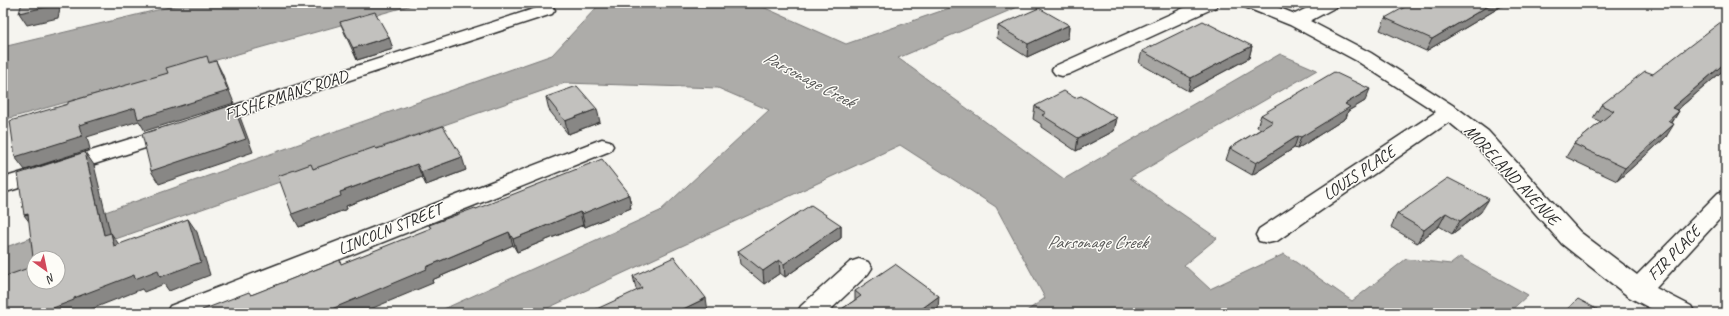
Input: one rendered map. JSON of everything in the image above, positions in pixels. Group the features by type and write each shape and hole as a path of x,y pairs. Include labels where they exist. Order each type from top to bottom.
{"street":[{"path":"1062,70 1210,3"},
{"name":"MORELAND AVENUE","path":"1251,3 1296,21 1364,57 1450,112 1480,136 1571,238 1638,290 1682,313"},
{"path":"1296,21 1330,3"},
{"name":"FISHERMANS ROAD","path":"3,186 546,10"},
{"name":"LOUIS PLACE","path":"1268,235 1450,112"},
{"name":"LINCOLN STREET","path":"179,313 602,146"},
{"name":"FIR PLACE","path":"1638,290 1726,198"},
{"path":"810,313 860,268"}],"water":[{"path":"186,3 419,3 3,120 3,47"},
{"name":"Parsonage Creek","path":"589,3 754,3 846,44 964,3 1027,3 898,58 1064,179 1280,54 1317,70 1130,178 1217,238 1184,265 1210,289 1284,254 1352,301 1406,259 1451,264 1460,257 1528,295 1508,313 1024,313 1045,298 996,207 900,145 537,313 435,313 660,211 769,110 718,88 565,83 66,256 66,250 26,250 26,271 3,278 3,248 552,55 597,7"}],"building":[{"path":"22,3 51,3 51,6 19,13"},
{"path":"1412,3 1419,3 1431,8 1440,3 1493,3 1432,39 1385,18"},
{"path":"1039,8 1069,25 1028,44 998,26"},
{"path":"375,12 389,37 353,48 340,22"},
{"path":"1726,18 1726,62 1672,108 1679,111 1668,121 1674,124 1625,168 1574,144 1614,111 1601,105 1645,71 1653,74"},
{"path":"1203,21 1252,46 1191,78 1142,51"},
{"path":"207,56 209,63 216,61 228,91 138,119 135,108 79,125 82,136 15,157 10,121 68,104 68,102 168,73 166,68"},
{"path":"1334,72 1370,89 1345,104 1350,107 1301,137 1298,136 1256,163 1230,148 1273,122 1261,115"},
{"path":"577,86 597,109 565,121 546,97"},
{"path":"1064,91 1075,98 1081,96 1117,118 1078,138 1042,115 1046,113 1035,106"},
{"path":"233,105 246,139 151,171 142,134"},
{"path":"443,126 462,157 421,172 417,164 340,192 341,196 292,214 278,176 311,164 313,169 375,147 377,149"},
{"path":"85,152 104,235 111,233 114,246 188,219 201,262 160,277 158,270 135,279 134,275 40,313 39,311 34,313 3,313 3,277 26,269 26,290 66,290 66,250 32,250 28,214 24,215 18,174"},
{"path":"602,159 628,192 628,195 582,214 580,212 513,239 509,232 426,267 427,269 322,313 203,313 202,310 249,292 251,295 340,260 341,264 431,228 429,225 475,208 476,209"},
{"path":"1448,178 1489,199 1460,221 1446,213 1424,230 1397,214"},
{"path":"811,205 841,225 784,264 779,260 763,271 738,251"},
{"path":"674,257 706,298 675,313 588,313 642,288 633,276"},
{"path":"895,264 939,296 916,313 841,313 839,311 861,296 855,291"},
{"path":"1578,299 1604,313 1563,313"}]}
